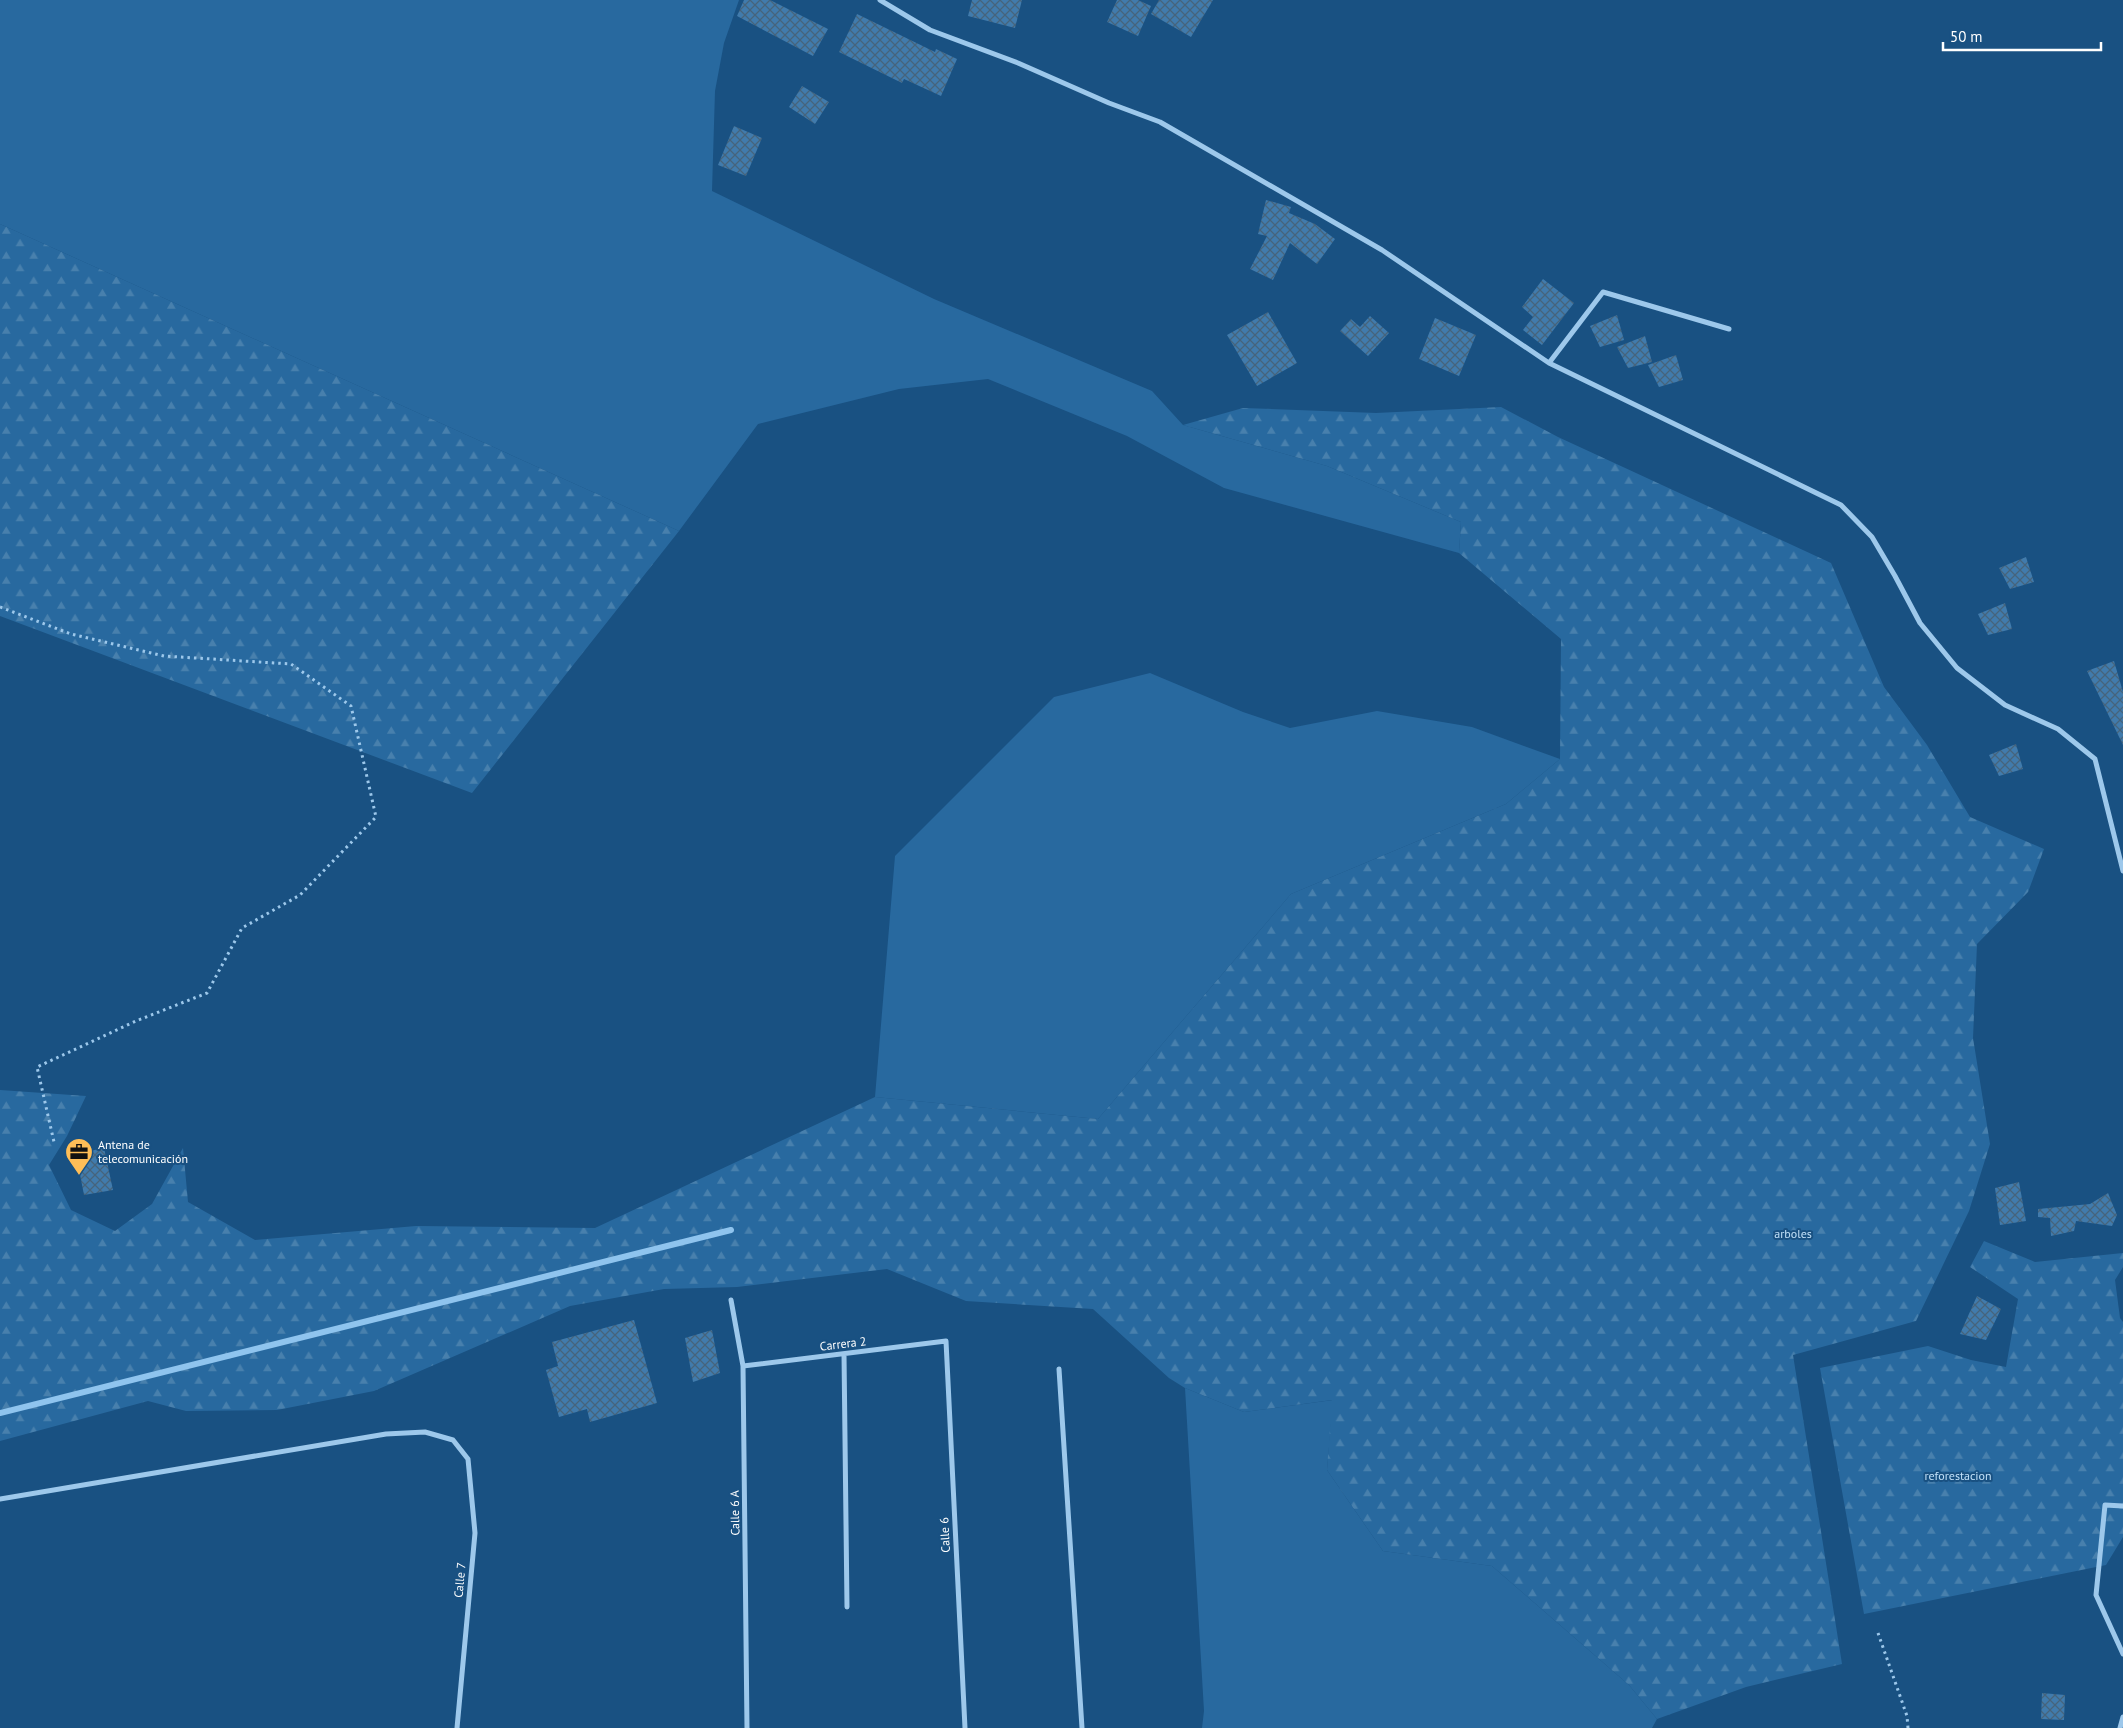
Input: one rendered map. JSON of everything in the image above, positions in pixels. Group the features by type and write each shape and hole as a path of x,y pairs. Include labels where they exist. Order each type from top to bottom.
{"street":[{"path":"880,0 930,30 1160,122 1382,250 1549,363 1840,505 1872,537 1920,623 1956,668 2005,706 2058,729 2096,759 2123,871"},
{"path":"1549,363 1603,292 1729,329"},
{"name":"Calle 6 A","path":"731,1300 744,1366 747,1728"},
{"name":"Carrera 2","path":"744,1366 946,1342"},
{"name":"Calle 6","path":"946,1342 965,1728"},
{"path":"844,1354 847,1607"},
{"path":"1059,1369 1082,1728"},
{"name":"Calle 7","path":"0,1499 386,1434 425,1432 453,1440 468,1459 475,1533 457,1728"},
{"path":"2123,1506 2105,1505 2096,1594 2123,1654"},
{"path":"2120,1728 2123,1717"}],"path":[{"path":"0,607 71,634 164,656 291,664 351,706 376,817 300,895 242,928 207,994 136,1021 37,1067 54,1142"},
{"path":"1878,1632 1907,1716 1908,1728"}],"green space":[{"path":"0,0 739,0 724,43 715,91 712,191 934,299 1152,391 1183,425 1327,466 1461,522 1459,553 1224,488 1127,436 988,379 899,389 758,424 679,531 0,224"},
{"path":"0,224 679,531 472,793 0,616"},
{"name":"arboles","path":"1501,407 1558,437 1831,563 1884,687 1927,745 1970,817 2044,849 2028,892 1977,944 1973,1038 1990,1144 1969,1211 1916,1321 1793,1355 1842,1664 1746,1687 1657,1719 1629,1685 1492,1566 1383,1551 1327,1470 1332,1400 1244,1412 1185,1388 1169,1378 1093,1309 966,1301 887,1269 737,1287 664,1289 570,1306 374,1391 277,1410 186,1411 148,1401 0,1441 0,1090 86,1096 67,1136 49,1165 71,1210 115,1231 152,1204 183,1148 188,1202 255,1240 416,1226 595,1228 875,1097 1098,1119 1291,894 1506,804 1560,759 1561,639 1459,553 1461,522 1327,466 1183,425 1243,408 1376,413"},
{"path":"1150,673 1243,712 1290,728 1377,711 1472,727 1560,759 1506,804 1291,894 1098,1119 875,1097 895,856 1054,697"},
{"name":"reforestacion","path":"1984,1241 2035,1262 2123,1253 2123,1267 2115,1280 2120,1318 2123,1322 2123,1537 2106,1565 1864,1614 1820,1368 1928,1346 1971,1360 2006,1367 2018,1299 1970,1267"},
{"path":"1185,1388 1244,1412 1333,1400 1327,1470 1383,1551 1492,1566 1629,1685 1657,1719 1652,1728 1202,1728 1204,1711"}],"building":[{"path":"744,0 770,0 828,29 813,56 737,16"},
{"path":"972,0 1022,0 1015,28 968,16"},
{"path":"1117,0 1138,0 1151,6 1138,36 1107,22"},
{"path":"1159,0 1213,0 1191,37 1151,14"},
{"path":"857,14 935,52 936,49 957,59 941,96 904,79 902,83 839,52"},
{"path":"802,86 829,102 815,124 789,107"},
{"path":"734,126 762,138 746,176 718,165"},
{"path":"1266,200 1291,207 1289,213 1315,224 1335,239 1317,264 1290,243 1273,280 1250,269 1267,236 1258,234"},
{"path":"1543,279 1574,303 1542,345 1523,330 1533,317 1522,307"},
{"path":"1268,312 1297,363 1257,386 1227,335"},
{"path":"1617,315 1624,340 1600,347 1590,326"},
{"path":"1370,316 1389,333 1368,356 1340,331 1351,319 1360,327"},
{"path":"1435,318 1476,335 1459,376 1419,359"},
{"path":"1645,336 1652,362 1628,368 1617,347"},
{"path":"1676,355 1683,380 1659,387 1648,365"},
{"path":"2026,557 2034,582 2010,589 1999,568"},
{"path":"2005,603 2012,629 1988,635 1978,614"},
{"path":"2114,661 2123,692 2123,745 2087,671"},
{"path":"2016,744 2023,769 1999,776 1989,755"},
{"path":"104,1148 113,1190 84,1195 76,1154"},
{"path":"2019,1182 2026,1221 2000,1225 1995,1188"},
{"path":"2108,1193 2117,1215 2112,1226 2076,1221 2074,1231 2051,1236 2050,1218 2038,1217 2038,1209 2090,1204"},
{"path":"1977,1296 2001,1309 1986,1340 1960,1334"},
{"path":"634,1320 657,1403 590,1422 587,1409 559,1417 546,1370 558,1366 552,1342"},
{"path":"712,1330 720,1373 693,1382 685,1338"},
{"path":"2042,1693 2065,1695 2064,1720 2041,1719"}],"waterway":[{"path":"0,1413 731,1230"}],"place":[{"name":"Antena de telecomunicación","path":"79,1176"}]}
